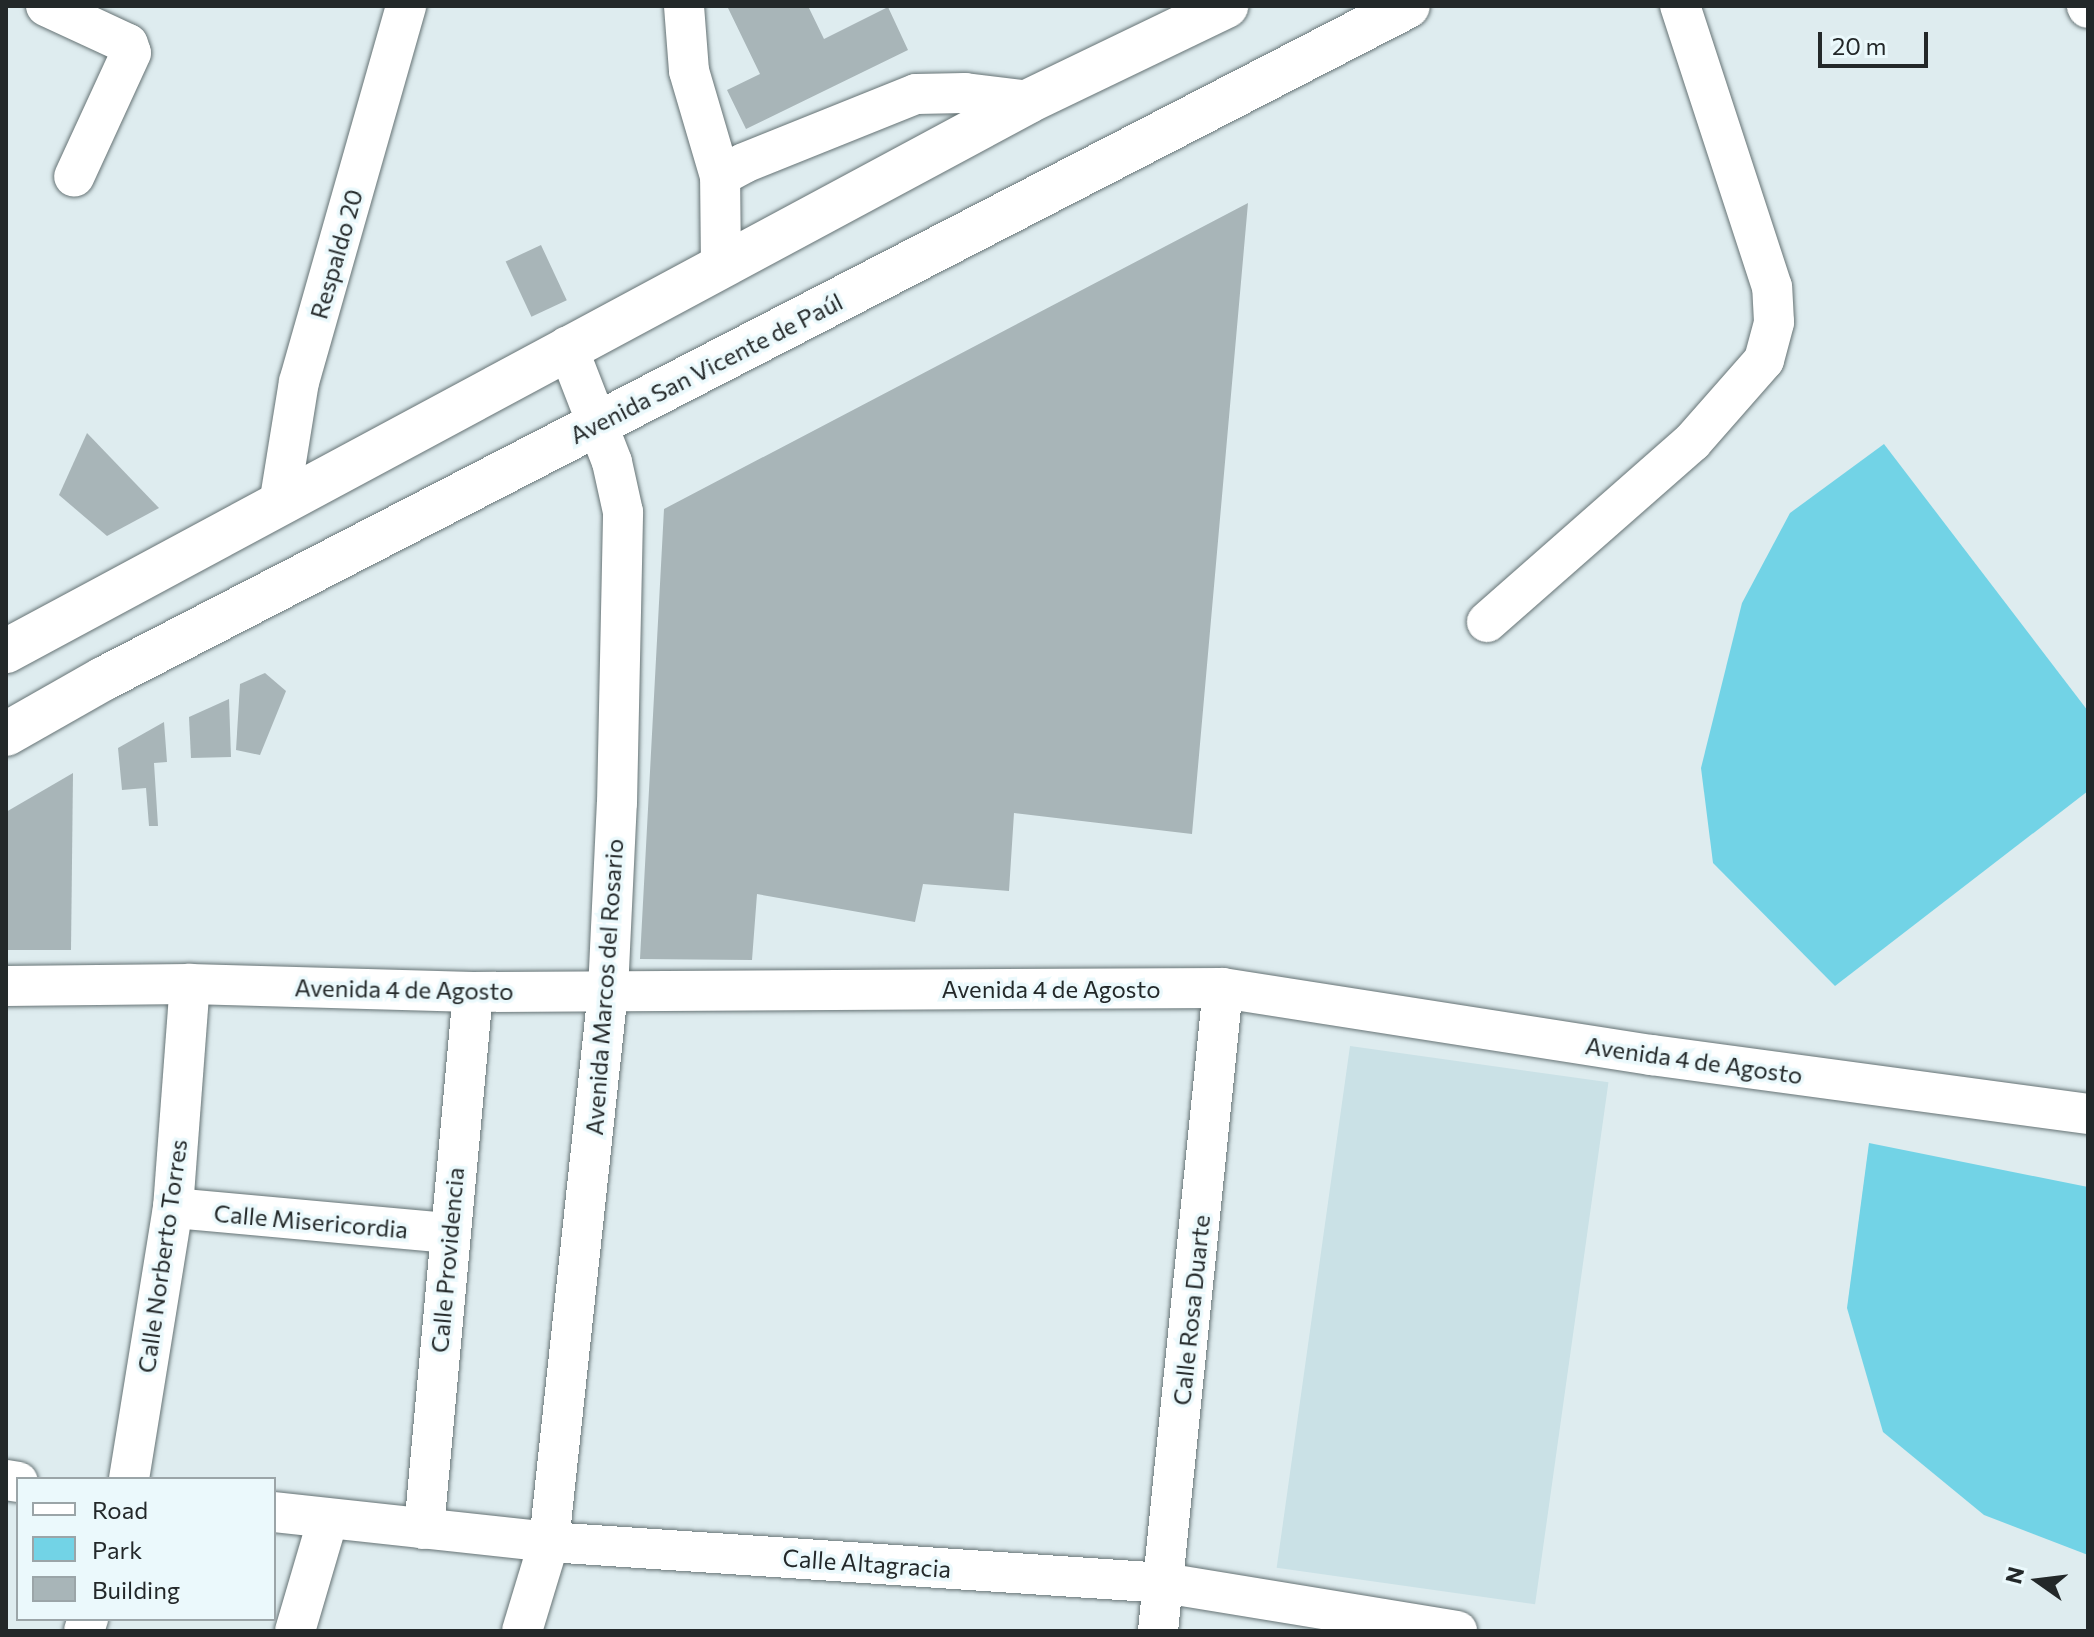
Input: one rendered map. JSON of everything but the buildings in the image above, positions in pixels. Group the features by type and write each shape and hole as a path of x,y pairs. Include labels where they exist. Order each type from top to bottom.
{"main road":[{"path":"6,651 567,346 1029,101 1169,18 1226,6"},
{"name":"Avenida San Vicente de Paúl","path":"6,734 103,679 1408,6"}],"street":[{"path":"46,6 128,44 131,53 74,177"},
{"name":"Respaldo 20","path":"279,505 299,382 406,6"},
{"path":"684,6 689,71 720,176 721,266"},
{"path":"1487,622 1692,442 1764,360 1774,322 1772,287 1680,6"},
{"path":"720,176 916,94 965,93 1029,101"},
{"name":"Avenida Marcos del Rosario","path":"522,1631 549,1542 608,991 625,566 623,512 597,424 567,346"},
{"name":"Avenida 4 de Agosto","path":"6,986 190,984 473,992 1223,988 1652,1055 2088,1114"},
{"name":"Calle Norberto Torres","path":"129,1477 173,1208 190,984"},
{"name":"Calle Rosa Duarte","path":"1158,1631 1223,988"},
{"name":"Calle Providencia","path":"424,1529 473,992"},
{"name":"Calle Misericordia","path":"173,1208 449,1233"},
{"name":"Calle Altagracia","path":"276,1512 549,1542 1164,1583 1372,1622 1457,1631"},
{"path":"295,1631 328,1519"}],"shaded area":[{"path":"1350,1046 1608,1082 1535,1604 1277,1568"}],"green space":[{"path":"1884,444 2088,711 2088,791 1835,986 1713,863 1701,768 1742,603 1790,513"},
{"path":"1869,1143 2088,1187 2088,1555 1984,1515 1883,1432 1847,1308"}]}
